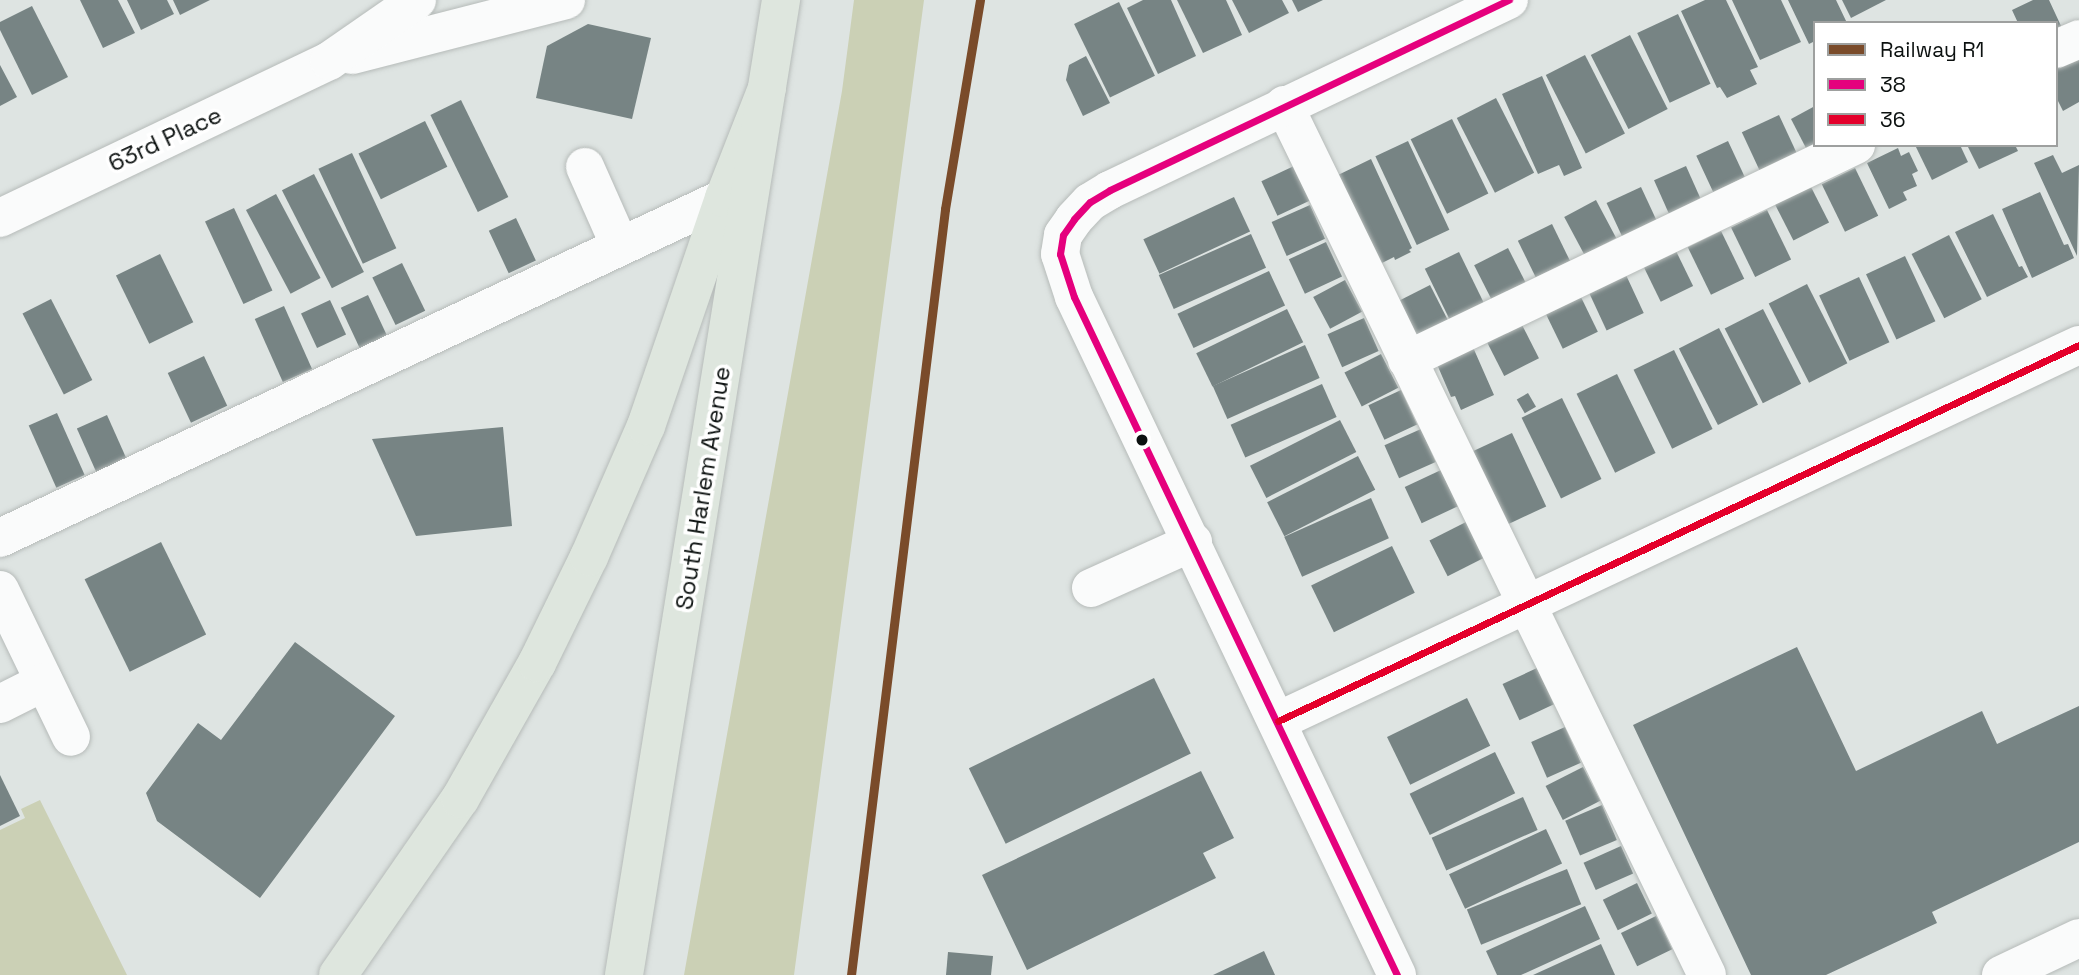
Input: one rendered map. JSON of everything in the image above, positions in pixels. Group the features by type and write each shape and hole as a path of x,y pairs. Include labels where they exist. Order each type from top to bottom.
{"main road":[{"name":"South Harlem Avenue","path":"624,975 781,0"},
{"path":"338,975 460,799 537,663 589,557 646,426 724,198 767,88"}],"street":[{"name":"63rd Place","path":"0,218 329,61 417,0"},
{"name":"63rd Place","path":"329,61 566,0"},
{"path":"1397,975 1074,297 1060,254 1063,235 1090,202 1284,105 1509,0"},
{"path":"2058,48 2079,38"},
{"path":"1284,105 1707,975"},
{"path":"1407,360 1852,147"},
{"path":"584,167 620,246"},
{"path":"0,538 724,198"},
{"path":"1278,722 2079,345"},
{"path":"1091,588 1193,542"},
{"path":"0,590 71,737"},
{"path":"0,704 44,682"},
{"path":"2001,975 2079,938"}],"green space":[{"path":"854,0 924,0 794,975 684,975 842,91"},
{"path":"40,800 127,975 0,975 0,830 25,818 21,809"}],"building":[{"path":"80,0 118,0 135,33 103,48"},
{"path":"127,0 167,0 174,14 141,30"},
{"path":"173,0 210,0 180,15"},
{"path":"1143,0 1171,0 1196,56 1158,74 1127,8"},
{"path":"1177,0 1226,0 1242,35 1203,53"},
{"path":"1232,0 1282,0 1289,13 1249,33"},
{"path":"1292,0 1323,0 1298,12"},
{"path":"1705,0 1726,0 1758,67 1750,70 1757,84 1727,98 1720,87 1717,88 1681,11"},
{"path":"1732,0 1781,0 1801,42 1760,60"},
{"path":"1788,0 1836,0 1846,21 1813,21 1813,42 1809,44"},
{"path":"1842,0 1886,0 1851,18"},
{"path":"2033,0 2049,0 2062,28 2058,30 2058,21 2017,21 2012,10"},
{"path":"1119,2 1155,76 1110,98 1074,24"},
{"path":"32,6 68,77 32,95 0,30 0,22"},
{"path":"1678,14 1711,84 1670,103 1637,33"},
{"path":"588,24 651,38 632,119 536,98 547,46"},
{"path":"1630,35 1668,109 1628,129 1591,55"},
{"path":"2079,54 2079,102 2063,111 2058,101 2058,65"},
{"path":"1585,55 1625,133 1586,153 1546,75"},
{"path":"1086,56 1110,103 1083,116 1066,80 1069,65"},
{"path":"0,65 17,97 0,106"},
{"path":"1542,76 1582,168 1564,176 1559,165 1538,174 1502,94"},
{"path":"1496,98 1534,173 1495,193 1457,118"},
{"path":"461,100 508,197 478,212 430,115"},
{"path":"1813,107 1813,146 1807,150 1791,119"},
{"path":"1779,115 1798,155 1760,172 1742,132"},
{"path":"1452,119 1488,194 1447,214 1411,139"},
{"path":"425,121 447,167 381,199 358,153"},
{"path":"1408,141 1449,230 1417,245 1375,156"},
{"path":"1728,141 1745,177 1713,192 1696,156"},
{"path":"1916,147 1961,147 1968,162 1932,180"},
{"path":"1968,147 2016,147 2018,151 1979,169"},
{"path":"1898,148 1901,156 1909,152 1918,171 1912,174 1917,186 1903,192 1907,200 1889,209 1867,163"},
{"path":"352,153 396,248 363,264 318,169"},
{"path":"2053,155 2062,173 2079,165 2077,256 2034,163"},
{"path":"1371,159 1412,248 1409,250 1411,252 1395,260 1394,257 1378,265 1336,176"},
{"path":"1294,166 1310,200 1277,216 1261,181"},
{"path":"1686,166 1701,200 1669,214 1654,180"},
{"path":"1855,168 1878,216 1845,232 1822,184"},
{"path":"314,174 364,272 332,288 282,190"},
{"path":"1810,185 1829,222 1793,241 1774,203"},
{"path":"1641,187 1657,221 1623,237 1607,203"},
{"path":"2040,192 2064,245 2068,244 2074,258 2032,278 2002,209"},
{"path":"276,194 321,278 291,294 246,210"},
{"path":"1234,197 1250,231 1159,274 1143,239"},
{"path":"1596,200 1616,238 1584,255 1564,217"},
{"path":"1310,205 1325,239 1287,256 1272,222"},
{"path":"234,208 272,290 243,304 205,222"},
{"path":"1767,210 1791,259 1755,277 1731,228"},
{"path":"1993,214 2019,267 2022,266 2028,277 1987,297 1955,232"},
{"path":"516,218 536,261 509,273 489,231"},
{"path":"1552,224 1570,261 1536,278 1518,241"},
{"path":"1721,231 1744,279 1711,295 1688,247"},
{"path":"1251,234 1266,268 1174,309 1159,275"},
{"path":"1949,235 1982,299 1944,318 1912,254"},
{"path":"1326,242 1342,276 1305,294 1289,259"},
{"path":"1508,248 1526,284 1492,301 1474,265"},
{"path":"1676,251 1693,286 1661,302 1644,267"},
{"path":"1459,252 1485,305 1451,322 1425,269"},
{"path":"160,254 193,322 149,344 116,275"},
{"path":"1905,256 1935,321 1896,339 1866,274"},
{"path":"402,263 425,311 396,325 372,277"},
{"path":"1269,271 1285,305 1194,348 1177,314"},
{"path":"1626,275 1644,313 1607,330 1589,292"},
{"path":"1859,277 1889,342 1850,361 1819,296"},
{"path":"1345,280 1362,312 1330,329 1313,297"},
{"path":"1807,284 1847,363 1809,383 1769,304"},
{"path":"1430,285 1449,322 1416,339 1397,302"},
{"path":"1579,293 1598,332 1563,349 1544,310"},
{"path":"368,295 388,338 361,350 341,308"},
{"path":"51,299 92,380 64,395 22,314"},
{"path":"330,300 346,334 317,348 301,314"},
{"path":"284,306 312,369 283,382 255,319"},
{"path":"1287,309 1303,342 1212,387 1196,353"},
{"path":"1763,309 1801,384 1763,403 1725,329"},
{"path":"1364,318 1379,351 1342,367 1327,334"},
{"path":"1519,319 1539,358 1504,376 1484,337"},
{"path":"1719,328 1758,405 1718,425 1679,348"},
{"path":"1305,345 1320,378 1227,419 1213,386"},
{"path":"1472,345 1494,395 1461,410 1455,396 1451,397 1436,362"},
{"path":"1674,350 1713,429 1672,449 1634,370"},
{"path":"1381,354 1398,388 1362,406 1344,373"},
{"path":"204,356 227,406 191,423 168,373"},
{"path":"1617,374 1656,453 1615,473 1577,394"},
{"path":"1322,384 1337,417 1245,458 1231,425"},
{"path":"1401,390 1417,424 1384,440 1368,405"},
{"path":"1528,393 1536,407 1525,413 1517,400"},
{"path":"1562,398 1601,479 1561,499 1522,418"},
{"path":"57,413 85,475 56,488 29,426"},
{"path":"107,415 128,462 98,475 77,428"},
{"path":"1340,420 1356,452 1266,498 1250,466"},
{"path":"503,427 512,526 416,536 372,439"},
{"path":"1421,429 1436,462 1399,478 1384,445"},
{"path":"1512,433 1546,506 1505,525 1471,452"},
{"path":"1358,456 1375,490 1284,536 1267,502"},
{"path":"1441,470 1458,506 1422,523 1405,487"},
{"path":"1371,498 1389,538 1302,577 1284,537"},
{"path":"1466,522 1484,558 1448,576 1429,541"},
{"path":"161,542 206,635 130,672 85,579"},
{"path":"1392,546 1415,593 1334,632 1311,585"},
{"path":"295,642 395,716 260,898 157,821 146,793 198,723 221,740"},
{"path":"1797,647 1856,771 1982,711 1997,744 2079,706 2079,842 1932,912 1937,923 1826,975 1751,975 1633,725"},
{"path":"1537,668 1554,704 1519,720 1503,684"},
{"path":"1154,678 1191,753 1006,844 969,768"},
{"path":"1467,698 1490,746 1410,785 1387,737"},
{"path":"1565,727 1581,763 1547,778 1531,742"},
{"path":"1495,752 1515,793 1430,835 1410,794"},
{"path":"1583,767 1600,801 1563,820 1546,786"},
{"path":"1201,771 1234,838 1203,853 1216,878 1027,970 982,875"},
{"path":"0,775 20,816 0,826"},
{"path":"1523,797 1538,830 1446,871 1432,838"},
{"path":"1602,805 1617,840 1580,856 1565,821"},
{"path":"1546,829 1562,863 1465,909 1449,874"},
{"path":"1621,846 1633,873 1596,890 1584,863"},
{"path":"1567,869 1581,904 1481,945 1467,909"},
{"path":"1637,883 1652,914 1618,930 1603,900"},
{"path":"1585,906 1600,939 1521,975 1497,975 1486,951"},
{"path":"1656,916 1672,949 1637,966 1621,933"},
{"path":"1601,944 1615,975 1533,975"},
{"path":"1264,951 1275,975 1213,975"},
{"path":"948,952 993,956 991,975 946,975"}],"rail line":[{"name":"R1","path":"851,975 945,209 980,0"}],"transit line":[{"name":"38","path":"1397,975 1074,297 1060,254 1063,235 1074,219 1090,202 1110,190 1509,0"},
{"name":"36","path":"1278,721 2079,345"}]}
